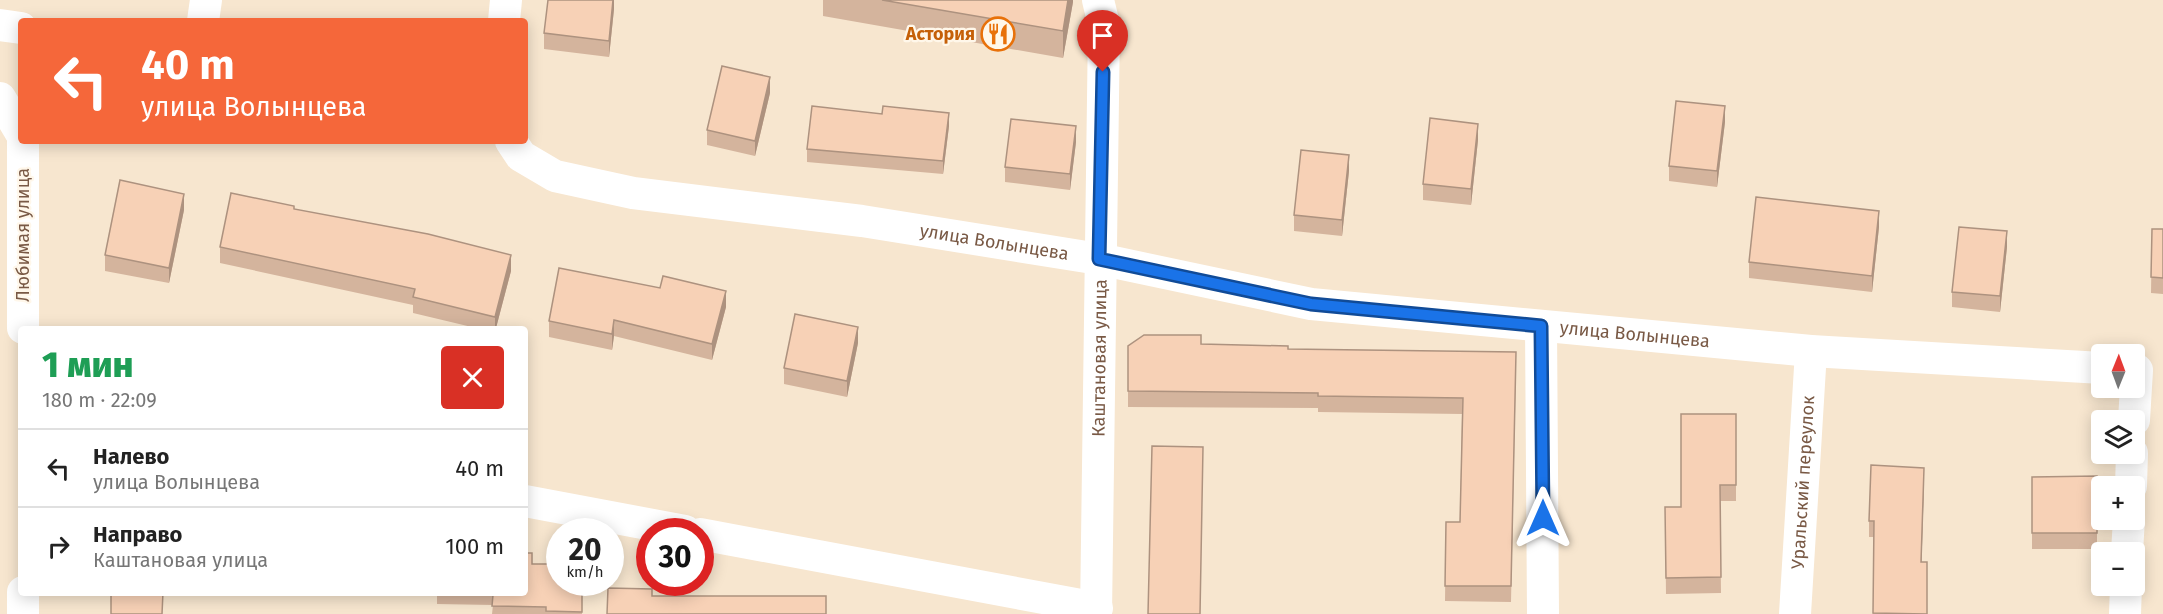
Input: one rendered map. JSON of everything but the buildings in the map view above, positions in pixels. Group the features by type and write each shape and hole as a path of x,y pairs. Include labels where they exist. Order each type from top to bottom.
{"street":[{"path":"203,18 206,0"},
{"path":"504,18 506,0"},
{"name":"Каштановая улица","path":"1097,611 1099,259 1104,25 1098,0"},
{"path":"0,25 18,28"},
{"path":"0,98 18,128"},
{"name":"Любимая улица","path":"23,144 23,326"},
{"name":"улица Волынцева","path":"513,144 521,156 555,176 633,193 862,221 1099,259 1311,304 1811,351 2091,367"},
{"path":"1541,326 1543,614"},
{"name":"Уральский переулок","path":"1795,614 1811,351"},
{"path":"528,502 636,522"},
{"path":"714,537 1097,611"},
{"path":"23,596 23,614"},
{"path":"2125,614 2126,596"}],"shaded area":[{"path":"0,0 2163,0 2163,614 0,614"}],"place":[{"name":"Астория","path":"998,34"}],"route":[{"path":"1103,72 1099,259 1311,304 1541,326 1543,518"}]}
